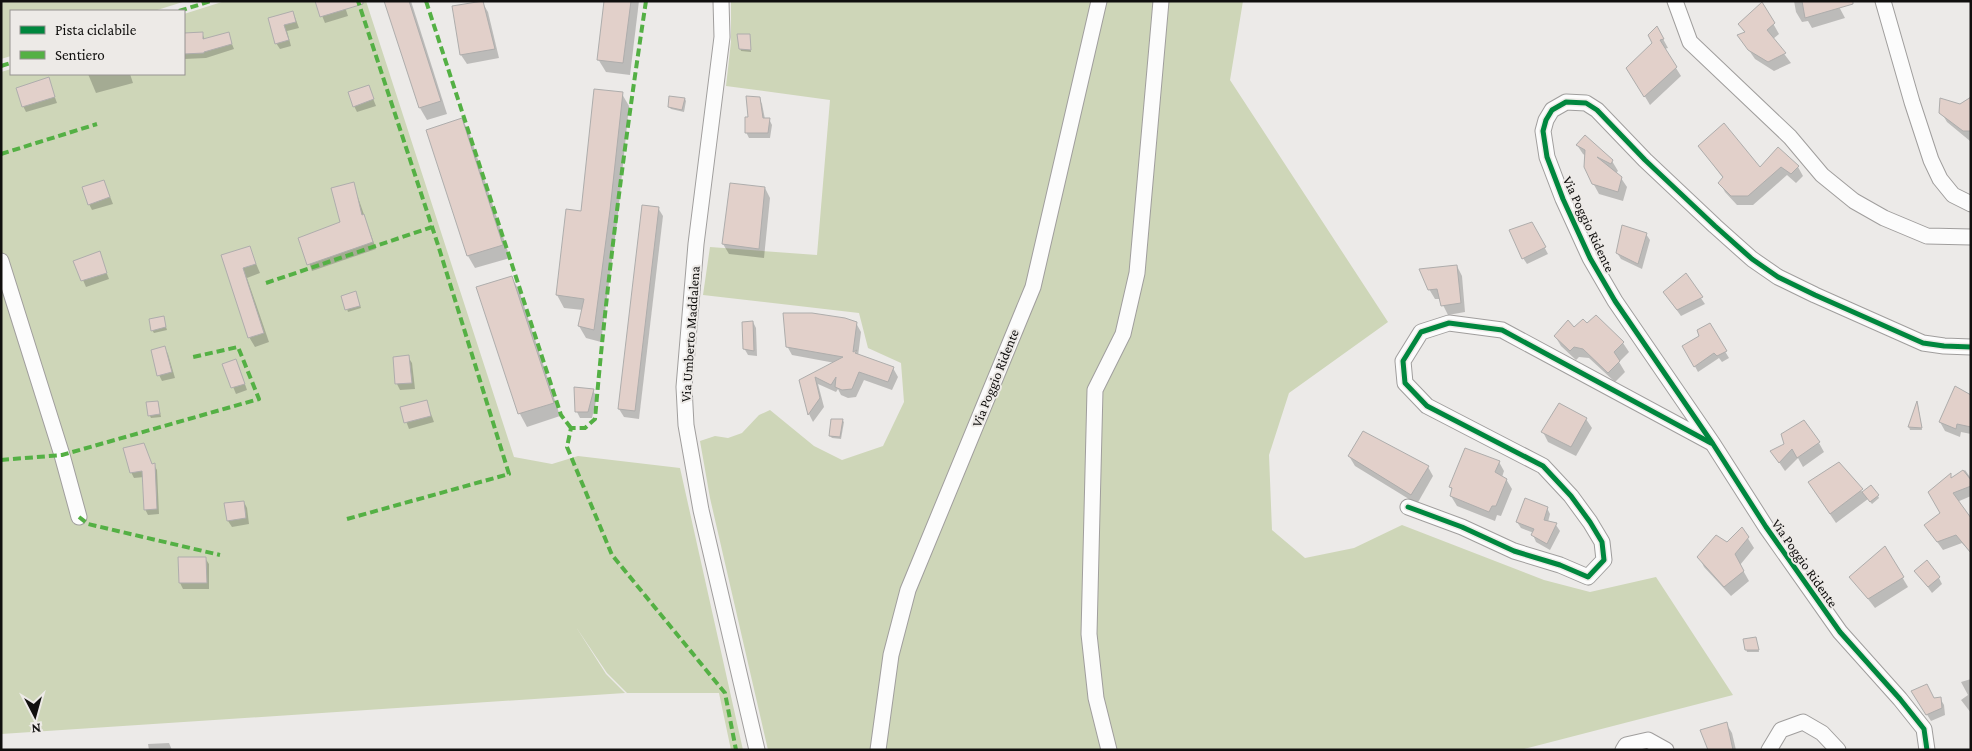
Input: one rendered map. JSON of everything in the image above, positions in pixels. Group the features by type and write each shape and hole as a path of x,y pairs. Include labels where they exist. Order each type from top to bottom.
{"street":[{"name":"Via Umberto Maddalena","path":"721,1 722,37 696,244 684,386 686,425 701,510 757,750"},
{"name":"Via Poggio Ridente","path":"878,750 891,655 908,590 1033,287 1098,1"},
{"path":"1109,750 1096,698 1089,634 1095,390 1123,334 1137,273 1161,1"},
{"path":"1675,1 1690,42 1790,137 1822,175 1854,201 1884,218 1927,236 1971,237"},
{"path":"1883,1 1931,160 1940,179 1954,194 1971,204"},
{"name":"Via Poggio Ridente","path":"1927,750 1924,729 1840,632 1766,527 1713,444 1615,301 1590,258 1547,158 1543,131 1546,120 1552,110 1559,105 1575,102 1586,104 1597,110 1645,160 1715,226 1752,259 1778,277 1923,343 1971,347"},
{"path":"1,261 62,455 79,517"},
{"path":"1408,507 1462,527 1514,551 1560,565 1588,577 1604,560 1602,542 1590,522 1571,496 1543,466 1427,406 1405,383 1403,361 1422,332 1449,323 1502,330 1713,444"},
{"path":"1769,750 1781,730 1803,722 1822,733 1838,750"},
{"path":"1623,750 1626,745 1648,740 1666,750"}],"green space":[{"path":"1,1 186,1 157,10 10,10 10,56 1,59"},
{"path":"225,1 366,1 514,457 552,464 578,456 680,468 743,750 731,750 719,693 627,693 607,673 576,627 606,674 625,693 1,734 1,72 10,69 10,75 185,75 185,14"},
{"path":"731,1 1243,1 1230,80 1388,322 1289,393 1269,455 1272,530 1305,558 1354,548 1402,525 1544,580 1590,592 1656,577 1733,695 1520,750 768,750 710,498 700,441 715,436 728,438 742,433 759,415 770,410 814,446 842,460 883,446 904,402 901,363 868,348 859,313 703,295 710,247 817,255 830,100 726,86 731,42"}],"building":[{"path":"315,1 363,1 363,4 320,17"},
{"path":"384,1 409,1 441,101 419,108"},
{"path":"483,1 495,49 460,55 452,6"},
{"path":"604,1 631,1 623,63 597,60"},
{"path":"1802,1 1853,1 1853,4 1805,18"},
{"path":"1762,2 1775,23 1767,30 1786,53 1768,62 1748,50 1737,35 1745,32 1738,24"},
{"path":"293,11 296,22 284,25 289,40 275,44 268,18"},
{"path":"1657,26 1664,39 1660,40 1677,67 1644,97 1626,68 1652,43 1648,35"},
{"path":"203,32 203,39 229,32 232,44 204,53 185,54 185,33"},
{"path":"737,34 750,34 751,50 739,49"},
{"path":"49,77 55,97 22,107 16,88"},
{"path":"369,85 374,99 353,107 348,92"},
{"path":"594,89 623,92 594,330 578,326 584,299 556,295 566,209 581,211"},
{"path":"669,96 685,98 682,110 668,107"},
{"path":"746,96 760,97 763,118 770,118 768,133 745,133 745,117 748,117"},
{"path":"1971,97 1971,131 1963,131 1939,113 1940,98 1960,104"},
{"path":"462,118 503,245 467,256 426,130"},
{"path":"1724,123 1760,167 1778,147 1799,166 1791,174 1781,167 1748,196 1731,196 1718,183 1723,177 1698,146"},
{"path":"1585,135 1613,160 1611,164 1597,157 1622,177 1618,192 1592,184 1584,167 1585,150 1576,145"},
{"path":"104,180 110,197 88,205 82,187"},
{"path":"354,182 362,215 364,214 373,242 307,265 298,238 340,222 331,188"},
{"path":"730,183 765,187 759,249 722,244"},
{"path":"642,205 659,207 635,411 618,409"},
{"path":"1532,222 1546,247 1522,259 1509,230"},
{"path":"1622,225 1647,233 1638,264 1616,253"},
{"path":"250,246 256,264 243,268 264,333 248,338 221,255"},
{"path":"100,251 107,273 81,281 73,261"},
{"path":"1457,265 1461,303 1441,306 1437,289 1428,290 1419,269"},
{"path":"1686,273 1703,297 1677,310 1663,292"},
{"path":"512,276 554,403 518,414 476,287"},
{"path":"356,291 360,306 345,310 341,296"},
{"path":"783,313 812,313 845,318 857,322 853,352 857,350 855,353 894,367 888,382 859,372 852,389 842,390 835,387 836,377 831,385 815,377 820,398 808,415 799,380 843,357 786,347"},
{"path":"1596,315 1624,342 1614,352 1620,361 1608,373 1583,349 1574,347 1570,351 1554,336 1568,320 1574,327 1583,319 1587,323"},
{"path":"164,316 166,327 151,331 149,319"},
{"path":"753,321 754,351 743,349 742,322"},
{"path":"1710,323 1727,351 1717,356 1714,353 1694,367 1682,346 1699,336 1697,330"},
{"path":"165,346 172,372 157,376 151,350"},
{"path":"409,355 412,383 395,384 393,357"},
{"path":"236,359 245,384 231,388 222,364"},
{"path":"1955,386 1971,395 1971,427 1957,424 1956,429 1939,422"},
{"path":"574,387 594,389 588,412 575,412"},
{"path":"427,400 431,416 404,423 400,407"},
{"path":"158,401 160,414 148,416 146,402"},
{"path":"1917,401 1922,428 1908,427"},
{"path":"1559,403 1587,418 1571,447 1541,432"},
{"path":"831,419 843,419 840,437 829,436"},
{"path":"1804,420 1820,442 1797,458 1792,449 1779,463 1770,451 1784,444 1781,434"},
{"path":"1363,431 1429,466 1411,495 1348,456"},
{"path":"144,443 152,464 155,463 157,509 144,510 142,471 130,473 123,448"},
{"path":"1465,448 1500,461 1495,472 1507,479 1496,506 1492,506 1489,512 1450,496 1452,488 1449,487"},
{"path":"1839,462 1863,489 1830,514 1808,482"},
{"path":"1963,470 1971,480 1971,486 1953,493 1971,518 1971,553 1956,535 1937,542 1924,525 1940,513 1928,492 1951,473 1951,478"},
{"path":"1871,485 1879,495 1870,502 1862,492"},
{"path":"1525,498 1548,507 1544,520 1557,523 1547,544 1531,535 1534,529 1516,522"},
{"path":"244,501 246,518 227,521 224,503"},
{"path":"1742,527 1749,537 1735,554 1744,571 1724,587 1697,557 1716,535 1727,542"},
{"path":"1885,546 1904,577 1868,599 1849,577"},
{"path":"178,557 206,557 207,583 179,583"},
{"path":"1927,560 1940,577 1928,587 1914,571"},
{"path":"1756,637 1759,650 1745,650 1743,639"},
{"path":"1927,684 1934,698 1941,697 1942,708 1926,715 1911,691"},
{"path":"1727,722 1733,750 1708,750 1700,730"}],"marked path":[{"path":"182,10 211,1"},
{"path":"347,519 509,474 438,245 358,1"},
{"path":"426,1 561,415 571,428"},
{"path":"646,1 617,210 595,419 585,428 571,428 567,447 612,555 725,693 736,750"},
{"path":"1,66 10,63"},
{"path":"1,154 97,124"},
{"path":"266,283 432,227"},
{"path":"1,460 62,455 259,399 238,347 193,357"},
{"path":"79,517 88,524 220,555"}],"cycle path":[{"path":"1927,750 1924,729 1840,632 1766,527 1713,444 1615,301 1590,258 1563,199 1547,157 1543,131 1546,120 1552,110 1566,102 1586,103 1597,110 1645,160 1715,226 1752,259 1778,277 1923,343 1971,347"},
{"path":"1408,507 1462,527 1514,551 1560,565 1588,577 1604,560 1602,542 1590,522 1571,496 1543,466 1427,406 1405,383 1403,361 1421,332 1449,323 1502,330 1711,443"}]}
